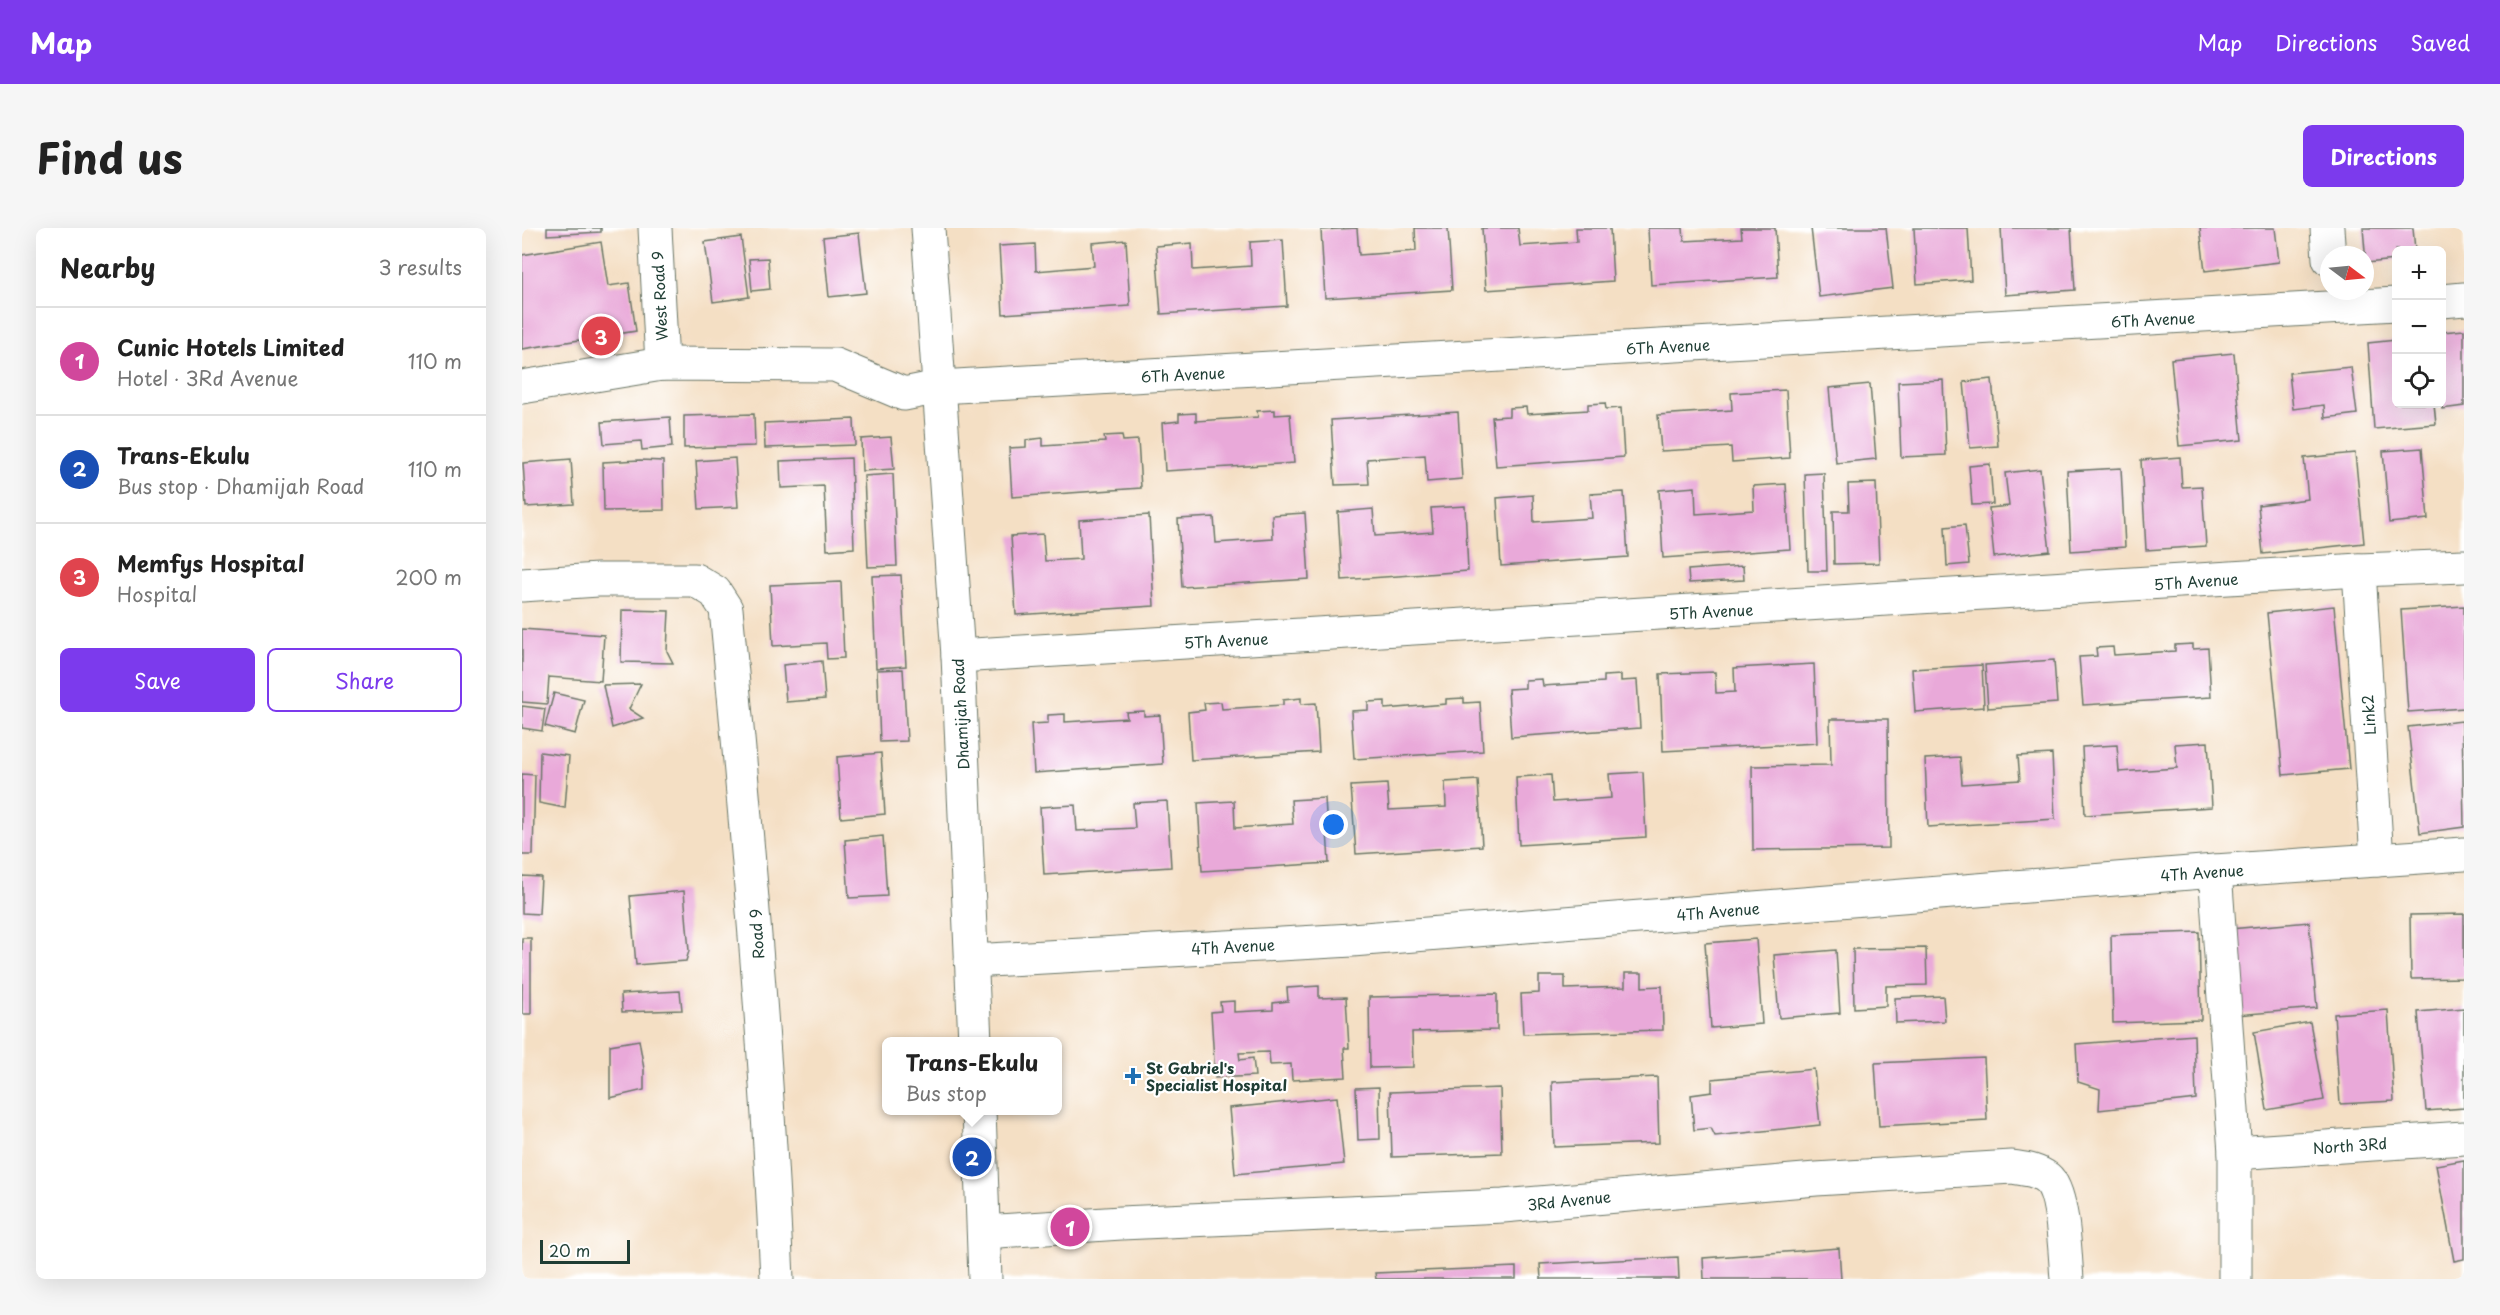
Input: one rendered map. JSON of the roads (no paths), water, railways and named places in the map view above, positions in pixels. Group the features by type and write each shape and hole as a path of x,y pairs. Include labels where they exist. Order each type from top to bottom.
{"street":[{"name":"West Road 9","path":"655,228 662,364"},
{"name":"Dhamijah Road","path":"928,228 958,656 975,1037"},
{"path":"2327,228 2328,246"},
{"path":"2446,301 2464,299"},
{"name":"6Th Avenue","path":"522,387 662,364 835,365 904,394 939,387 2332,300 2392,304"},
{"name":"5Th Avenue","path":"958,656 2359,570 2464,566"},
{"name":"Link2","path":"2359,570 2377,860"},
{"name":"Road 9","path":"522,585 598,580 695,580 715,592 726,609 753,894 772,1162 777,1279"},
{"name":"4Th Avenue","path":"971,961 1352,940 2215,871 2464,854"},
{"path":"2215,871 2235,1153 2235,1279"},
{"path":"979,1115 986,1279"},
{"name":"North 3Rd","path":"2235,1153 2464,1138"},
{"name":"3Rd Avenue","path":"984,1232 1121,1222 1503,1206 1816,1179 2012,1167 2032,1170 2049,1179 2058,1198 2063,1226 2067,1279"}],"place":[{"name":"Memfys Hospital","path":"601,336"},
{"name":"St Gabriel's Specialist Hospital","path":"1133,1076"},
{"name":"Trans-Ekulu","path":"972,1157"},
{"name":"Cunic Hotels Limited","path":"1070,1227"}]}
